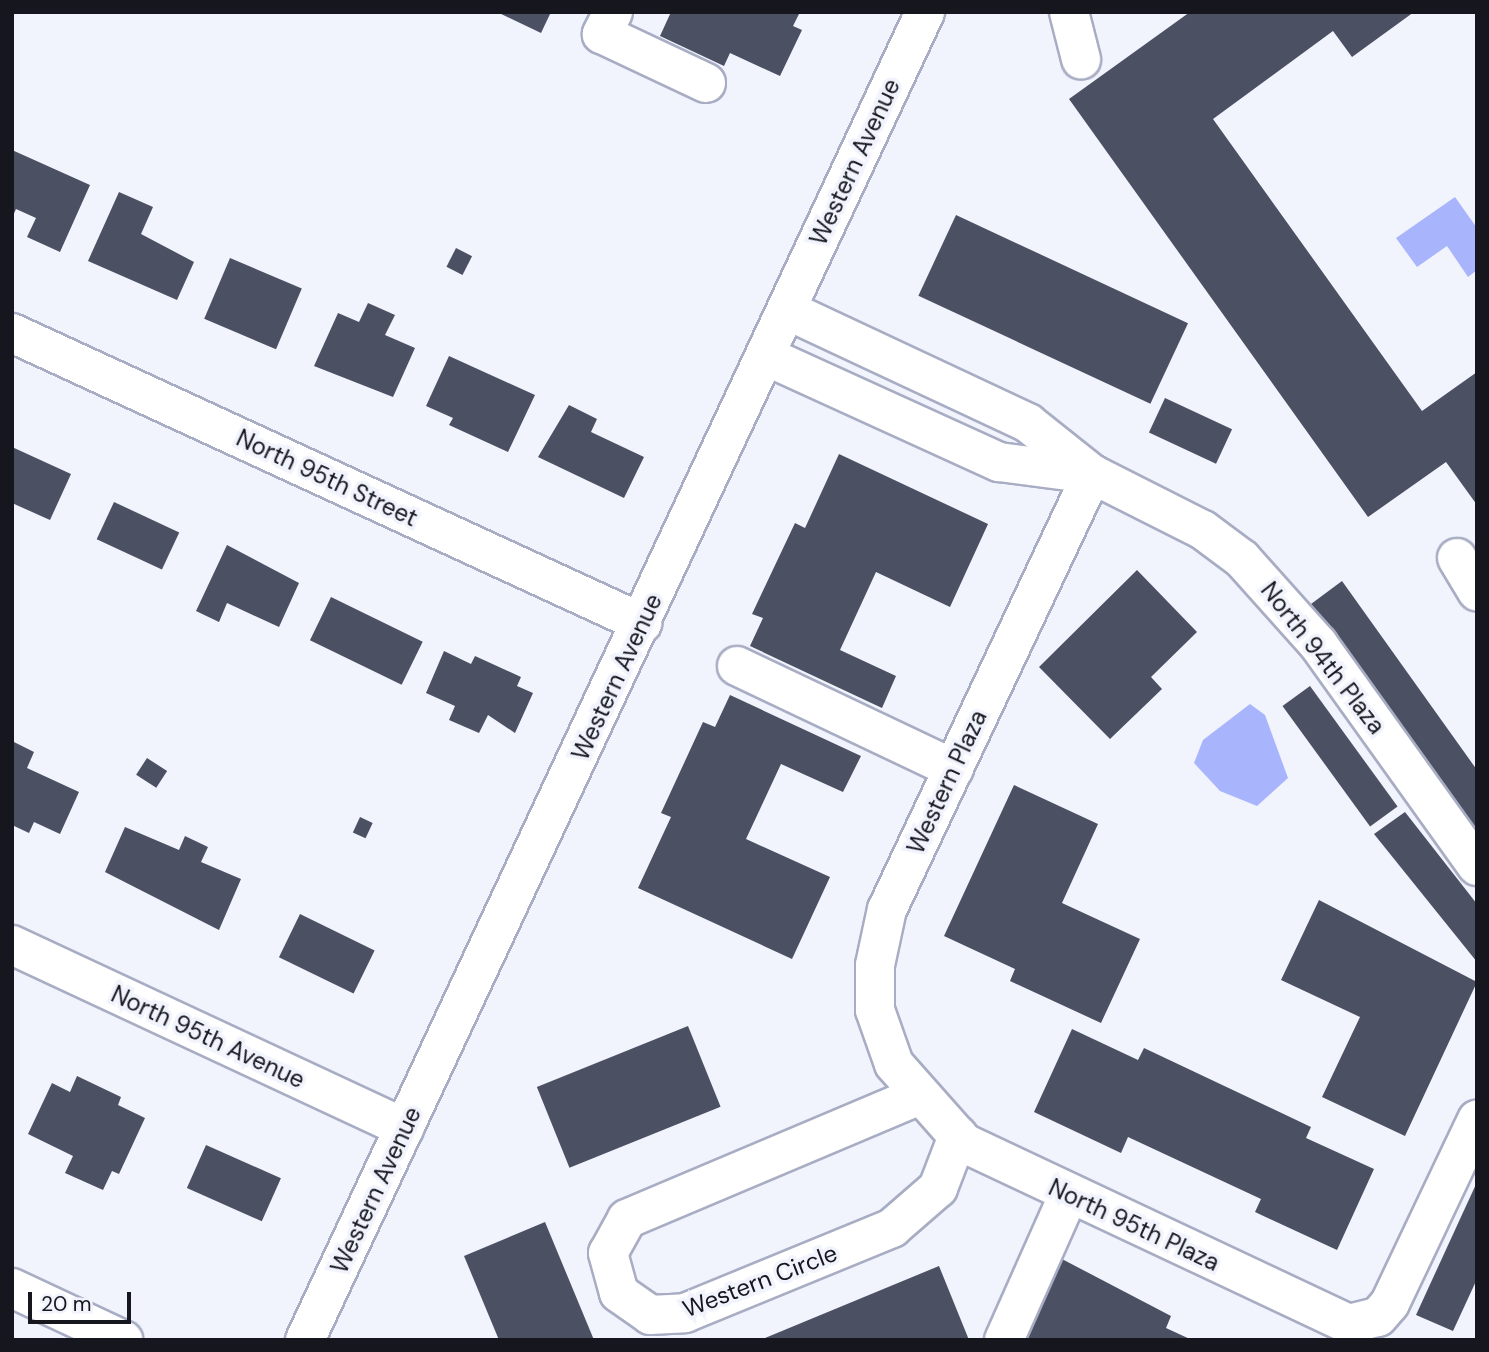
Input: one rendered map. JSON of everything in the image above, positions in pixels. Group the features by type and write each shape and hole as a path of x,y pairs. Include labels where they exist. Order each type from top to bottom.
{"street":[{"path":"613,12 602,34 706,83"},
{"name":"Western Avenue","path":"305,1340 925,12"},
{"path":"1069,12 1081,59"},
{"name":"North 94th Plaza","path":"787,310 1028,423 1092,474 1203,530 1275,590 1477,866"},
{"name":"North 95th Street","path":"12,333 642,623"},
{"name":"North 94th Plaza","path":"766,356 999,463 1092,474"},
{"name":"Western Plaza","path":"918,1096 880,1031 875,965 887,909 1092,474"},
{"path":"1457,558 1477,591"},
{"path":"737,666 954,769"},
{"name":"North 95th Avenue","path":"12,945 404,1128"},
{"name":"North 95th Plaza","path":"918,1096 958,1136 1069,1194 1335,1320 1366,1323 1390,1303 1477,1121"},
{"name":"Western Circle","path":"918,1096 627,1219 608,1253 619,1293 650,1315 685,1313 892,1228 938,1188 958,1136"},
{"path":"1004,1340 1069,1194"},
{"path":"12,1288 123,1340"}],"water":[{"path":"1455,197 1477,228 1477,270 1468,277 1447,246 1417,267 1396,238"},
{"path":"1250,704 1265,715 1288,778 1257,806 1220,791 1194,763 1203,740"}],"building":[{"path":"497,12 551,12 541,33"},
{"path":"671,12 800,12 793,26 802,30 780,76 730,53 724,66 660,36"},
{"path":"1190,12 1414,12 1352,57 1333,31 1213,119 1422,411 1477,372 1477,505 1446,462 1368,517 1069,99"},
{"path":"12,150 90,185 60,252 27,237 36,218 16,209 12,218"},
{"path":"119,192 153,207 141,234 194,262 177,300 88,261"},
{"path":"956,215 1188,323 1150,404 918,296"},
{"path":"456,248 472,256 463,275 446,267"},
{"path":"230,258 302,288 276,349 204,319"},
{"path":"368,303 395,315 385,335 415,348 393,397 314,366 338,313 359,322"},
{"path":"449,356 535,395 508,452 449,425 453,418 426,406"},
{"path":"1165,398 1232,429 1216,464 1149,432"},
{"path":"569,405 597,419 591,432 644,457 624,498 538,457"},
{"path":"12,447 71,474 50,520 12,503"},
{"path":"839,454 988,524 950,607 876,572 840,650 896,676 882,708 750,646 763,618 752,614 795,523 805,528"},
{"path":"114,502 179,532 162,570 97,539"},
{"path":"227,545 299,583 279,627 227,603 219,622 196,611"},
{"path":"1137,570 1197,632 1151,677 1162,689 1110,739 1039,667"},
{"path":"1342,581 1477,770 1477,834 1311,604"},
{"path":"331,597 423,642 402,685 310,640"},
{"path":"444,651 471,664 475,656 521,677 517,686 533,693 515,733 488,715 479,733 449,720 455,706 426,693"},
{"path":"1310,686 1398,807 1370,827 1282,706"},
{"path":"730,695 861,756 843,792 781,764 746,839 830,877 792,959 638,888 671,817 661,813 703,722 715,727"},
{"path":"12,741 34,752 27,768 79,792 60,834 34,822 29,833 12,825"},
{"path":"147,758 167,771 156,788 136,775"},
{"path":"1014,785 1098,824 1062,903 1140,939 1101,1023 1010,981 1015,969 944,936"},
{"path":"1405,812 1477,904 1477,962 1374,834"},
{"path":"360,817 373,823 366,838 353,832"},
{"path":"125,827 179,850 185,836 208,847 201,862 241,879 219,930 105,872"},
{"path":"1319,900 1477,982 1405,1136 1322,1097 1360,1017 1281,980"},
{"path":"300,914 375,950 354,994 279,957"},
{"path":"688,1026 721,1107 569,1168 537,1087"},
{"path":"1072,1029 1138,1060 1144,1048 1311,1127 1306,1138 1374,1169 1337,1250 1255,1212 1261,1199 1128,1137 1121,1153 1034,1112"},
{"path":"77,1076 121,1097 118,1105 145,1118 119,1174 112,1171 103,1190 65,1173 73,1156 28,1134 52,1083 70,1092"},
{"path":"206,1145 281,1178 262,1221 187,1188"},
{"path":"1477,1182 1477,1279 1453,1331 1416,1315"},
{"path":"545,1222 594,1340 499,1340 464,1256"},
{"path":"1060,1258 1171,1316 1166,1328 1192,1340 1022,1340"},
{"path":"939,1266 969,1340 760,1340"}]}
